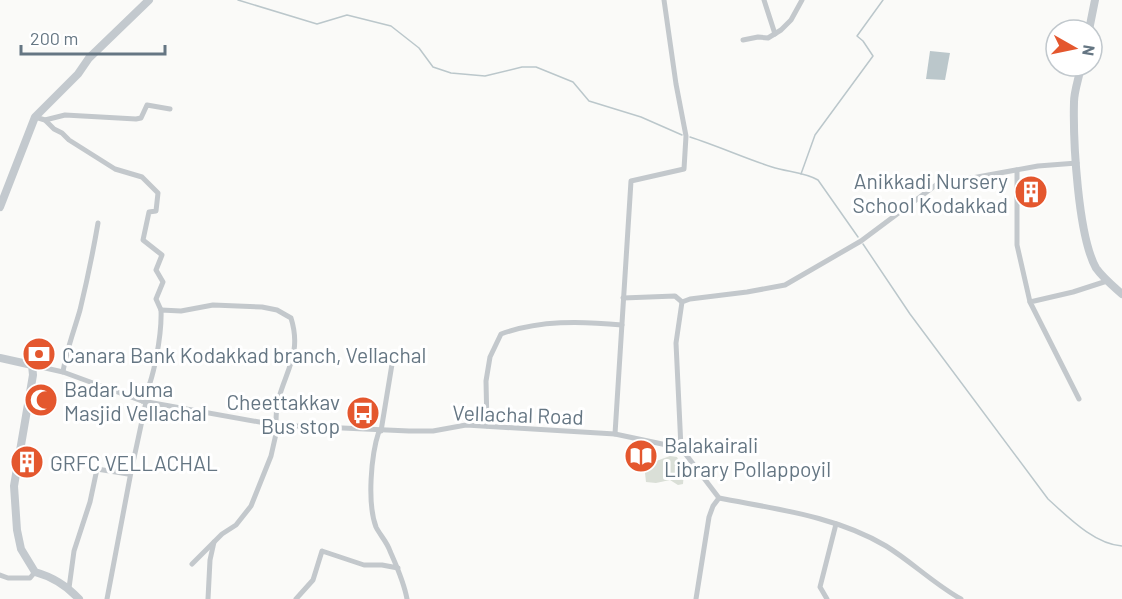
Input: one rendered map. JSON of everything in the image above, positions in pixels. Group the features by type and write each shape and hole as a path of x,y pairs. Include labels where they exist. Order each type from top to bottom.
{"main road":[{"path":"0,207 35,117 78,74 89,58 149,0"},
{"path":"1091,18 1095,0"},
{"path":"1079,78 1074,100 1077,163 1088,246 1096,267 1122,294"},
{"path":"0,358 32,365 31,393 14,486 16,530 21,549 35,572 48,576 69,588 76,598"}],"street":[{"path":"615,434 631,181 684,169 686,136 664,0"},
{"path":"764,0 775,34"},
{"path":"743,40 768,38 775,34 791,20 802,0"},
{"path":"45,120 65,115 136,119 141,118 147,105 170,109"},
{"path":"35,117 45,120 69,140 115,169 142,177 158,193 156,211 149,212 143,240 162,255 156,270 162,282 156,299 161,310 153,373 144,401 107,599"},
{"path":"682,302 690,298 785,285 861,241 944,179 972,178 1046,165 1077,163"},
{"path":"1017,170 1017,245 1030,302 1079,399"},
{"path":"63,372 64,360 87,283 98,223"},
{"path":"1030,302 1107,281"},
{"path":"623,298 675,296 682,302"},
{"path":"682,302 676,343 681,448 719,498 792,512 836,524 884,545 961,599"},
{"path":"161,310 181,311 213,305 262,307 277,310 291,318 295,331 293,360 278,401 277,425 271,456 250,507 236,525 214,542 192,564"},
{"path":"487,426 486,381 490,357 501,334 519,327 542,324 622,325"},
{"path":"394,352 372,471 371,506 376,526 390,549 403,579 407,597 415,599"},
{"name":"Vellachal Road","path":"32,365 63,372 144,401 277,425 380,431 433,431 466,425 487,426 615,434 681,448"},
{"path":"69,588 74,551 90,502 97,469 128,474 131,472"},
{"path":"696,599 712,506 719,498"},
{"path":"827,599 820,587 836,524"},
{"path":"208,599 210,560 214,542"},
{"path":"296,599 313,580 322,551 364,565 398,568"},
{"path":"0,576 30,578 35,572"}],"shaded area":[{"path":"930,51 950,53 945,80 926,79"},
{"path":"670,456 677,457 684,472 683,484 678,485 670,480 656,483 646,482 645,473 648,464"}],"waterway":[{"path":"238,0 317,24 347,15 391,26 419,48 433,67 451,73 485,76 522,67 536,67 573,82 589,101 641,117 682,135"},
{"path":"801,174 815,135 873,56 857,36 883,0"},
{"path":"690,137 772,167 807,175 818,180 858,237"},
{"path":"863,244 910,314 1048,499 1092,535 1122,546"}],"place":[{"name":"Anikkadi Nursery School Kodakkad","path":"1031,192"},
{"name":"Canara Bank Kodakkad branch, Vellachal","path":"39,354"},
{"name":"Badar Juma Masjid Vellachal","path":"41,400"},
{"name":"Cheettakkav Bus stop","path":"363,413"},
{"name":"Balakairali Library Pollappoyil","path":"641,456"},
{"name":"GRFC VELLACHAL","path":"27,462"}]}
